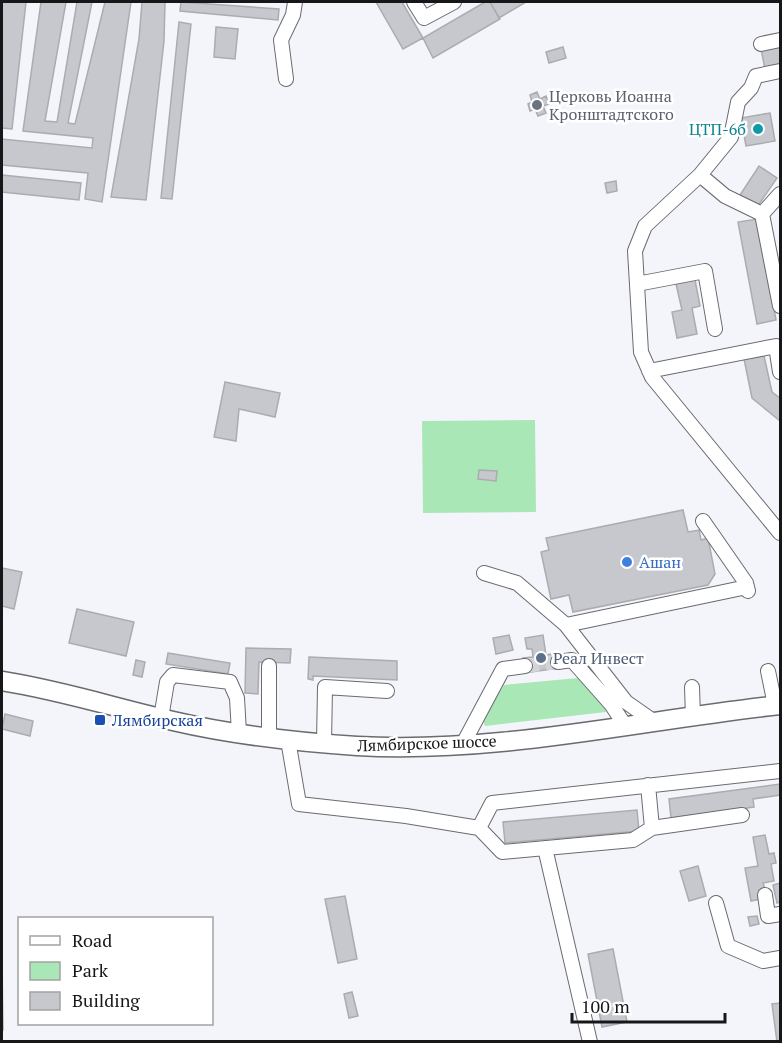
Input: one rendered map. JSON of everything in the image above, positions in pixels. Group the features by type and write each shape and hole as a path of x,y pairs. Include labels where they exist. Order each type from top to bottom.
{"main road":[{"name":"Лямбирское шоссе","path":"2,669 40,687"},
{"name":"Лямбирское шоссе","path":"2,681 40,687 161,718 239,733 288,740 392,747 463,744 626,727 778,705"}],"lane":[{"path":"286,79 281,40 293,15 295,2"},
{"path":"414,2 424,18 454,2"},
{"path":"761,44 780,40"},
{"path":"780,71 756,76 751,88 738,102 730,137 700,175 645,226 635,251 641,352 649,371 780,533"},
{"path":"700,175 725,196 762,214"},
{"path":"762,214 780,194"},
{"path":"762,214 780,306"},
{"path":"637,284 705,271 716,329"},
{"path":"649,371 776,346 780,372"},
{"path":"566,625 747,589 703,521"},
{"path":"484,573 517,583 566,625 626,702 656,723"},
{"path":"558,662 572,660 611,704 626,727"},
{"path":"269,737 270,666"},
{"path":"463,744 503,669 525,666"},
{"path":"768,671 778,705"},
{"path":"161,718 167,682 173,675 230,682 237,698 239,733"},
{"path":"324,743 325,687 387,691"},
{"path":"692,687 693,717"},
{"path":"288,740 299,804 406,816 479,828 502,852 633,840 652,828 742,815"},
{"path":"479,828 492,803 780,771"},
{"path":"648,785 652,828"},
{"path":"545,848 590,1041"},
{"path":"765,895 768,916 780,914"},
{"path":"716,903 728,946 763,961 780,958"}],"green space":[{"path":"535,420 536,512 423,513 422,421"},
{"path":"578,678 605,707 606,712 485,726 483,721 504,685"}],"building":[{"path":"2,2 26,2 12,129 2,128"},
{"path":"41,2 66,2 45,121 57,122 77,2 92,2 68,123 75,124 105,2 131,2 102,202 85,199 88,173 2,165 2,139 92,148 93,138 23,131"},
{"path":"142,2 165,2 164,41 146,200 111,197 139,39"},
{"path":"181,2 279,9 278,20 180,11"},
{"path":"376,2 402,2 423,38 403,49"},
{"path":"485,2 490,2 500,19 433,58 423,38"},
{"path":"490,2 526,2 499,18"},
{"path":"179,22 191,24 172,199 161,198"},
{"path":"216,27 238,29 235,59 214,57"},
{"path":"780,46 780,66 765,69 761,49"},
{"path":"563,47 566,58 549,63 546,52"},
{"name":"Церковь Иоанна Кронштадтского","path":"537,92 540,99 546,96 549,104 543,106 546,113 538,116 535,109 530,111 528,104 532,102 530,95"},
{"name":"ЦТП-6б","path":"770,113 775,141 746,146 741,118"},
{"path":"759,166 777,178 757,207 740,195"},
{"path":"2,175 81,183 79,200 2,192"},
{"path":"616,181 617,191 607,193 605,183"},
{"path":"757,219 776,320 757,324 738,222"},
{"path":"695,280 700,306 692,308 697,334 677,338 672,312 682,310 676,284"},
{"path":"764,356 772,392 780,398 780,421 752,398 744,359"},
{"path":"225,382 280,393 275,417 239,409 236,441 214,437"},
{"path":"479,470 497,471 496,481 478,479"},
{"path":"683,510 688,532 699,530 701,540 708,538 715,574 708,585 573,612 569,595 551,599 541,552 549,550 546,538"},
{"path":"2,568 22,572 14,609 2,606"},
{"path":"77,609 134,622 126,656 69,643"},
{"path":"509,635 513,650 496,654 493,638"},
{"path":"543,635 546,655 556,653 558,668 525,673 523,658 533,657 532,649 527,649 525,638"},
{"path":"246,648 291,649 290,663 259,662 258,694 245,693"},
{"path":"168,653 230,663 228,674 166,664"},
{"path":"309,657 397,661 397,680 313,676 313,680 308,679"},
{"path":"136,660 145,662 142,677 133,675"},
{"path":"5,714 33,721 30,736 2,729"},
{"path":"780,784 780,795 753,799 754,807 671,818 669,799"},
{"path":"637,810 639,831 505,843 503,822"},
{"path":"765,835 769,854 774,853 776,863 771,864 774,881 763,883 765,889 759,890 761,899 751,901 745,868 758,866 753,837"},
{"path":"698,866 706,896 689,901 680,871"},
{"path":"780,883 780,902 777,903 773,885"},
{"path":"345,896 357,959 338,963 325,899"},
{"path":"757,916 759,924 750,926 748,917"},
{"path":"613,949 627,1022 602,1027 588,954"},
{"path":"2,963 3,1030 2,1030"},
{"path":"352,992 358,1016 349,1018 344,994"},
{"path":"780,1003 780,1042 777,1042 772,1004"}],"tunnel":[{"path":"525,666 558,662"}],"place":[{"name":"Церковь Иоанна Кронштадтского","path":"537,105"},
{"name":"ЦТП-6б","path":"758,129"},
{"name":"Ашан","path":"627,562"},
{"name":"Реал Инвест","path":"541,658"},
{"name":"Лямбирская","path":"100,720"}]}
